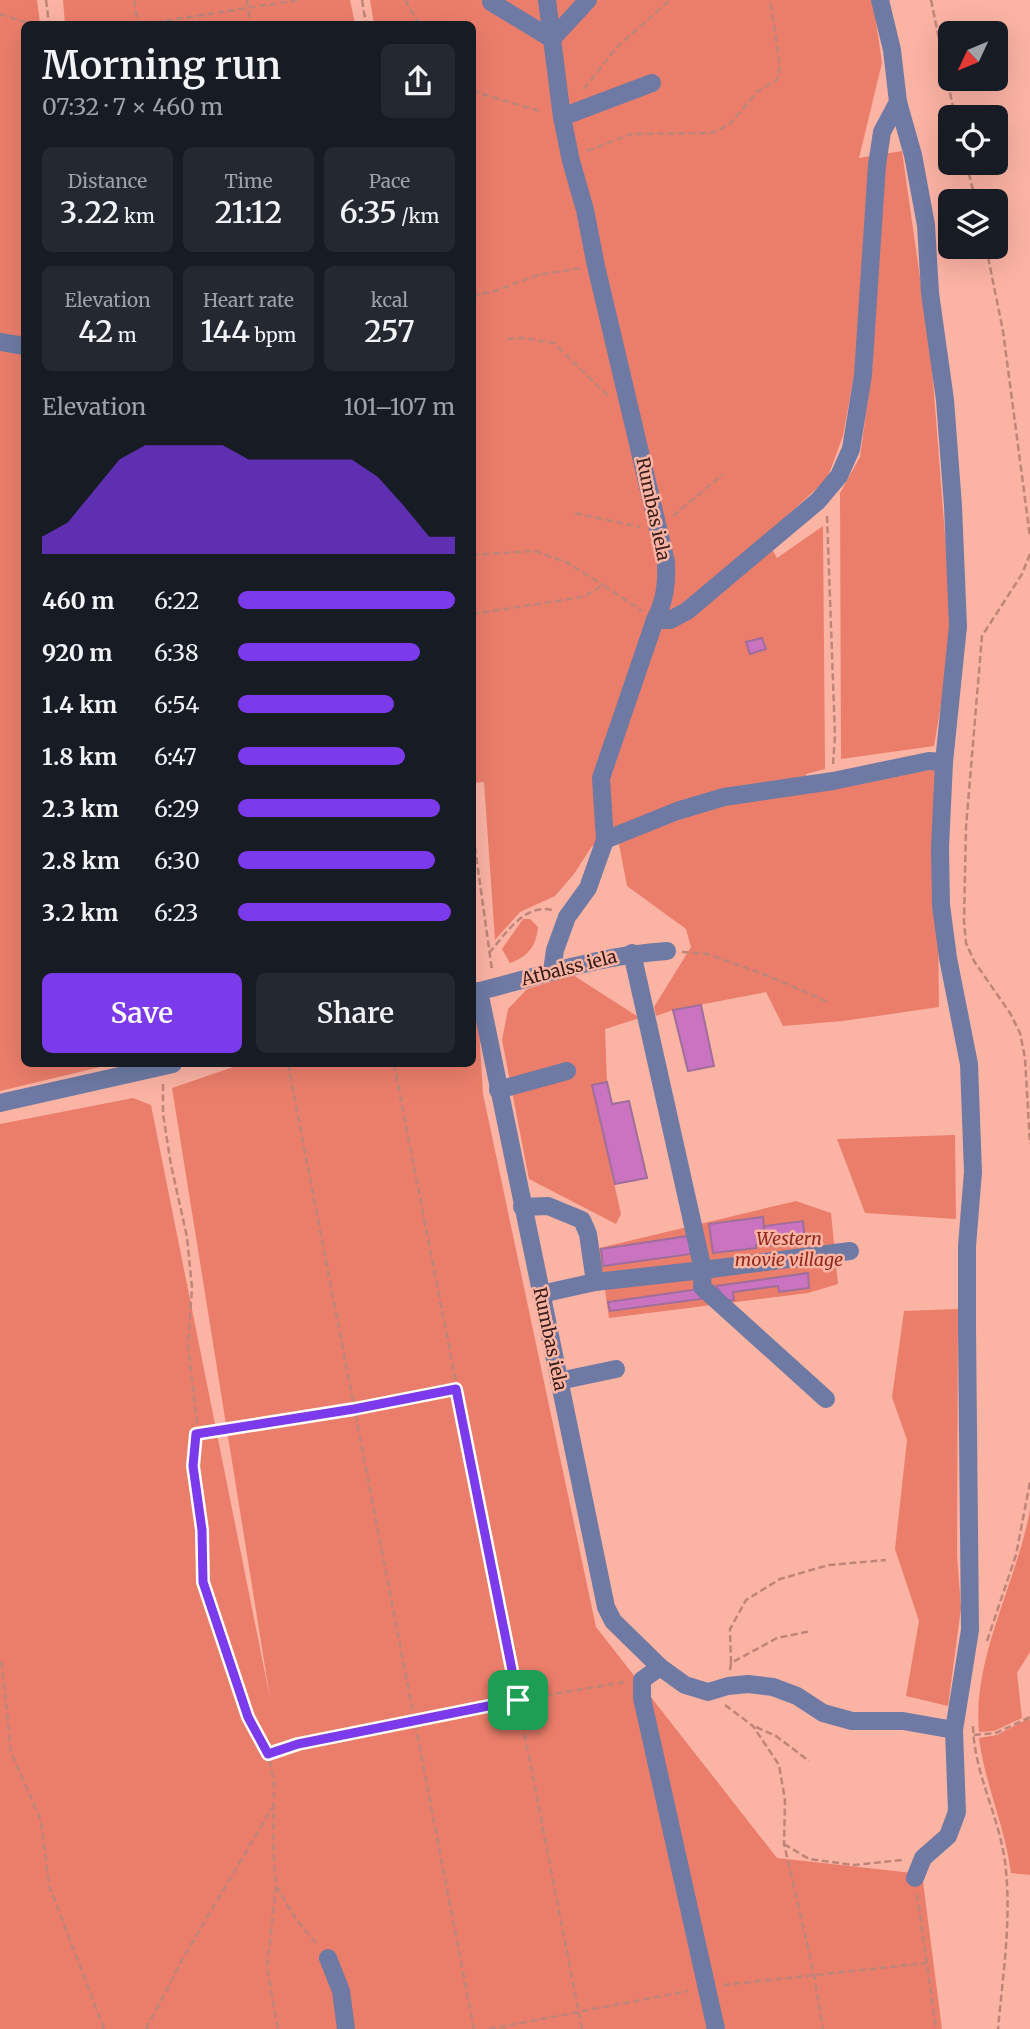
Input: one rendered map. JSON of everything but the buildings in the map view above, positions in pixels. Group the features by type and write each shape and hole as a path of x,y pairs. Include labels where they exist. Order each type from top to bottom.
{"street":[{"name":"Rumbas iela","path":"547,0 562,117 571,161 585,210 666,562 667,581 664,601 655,620 601,778 605,840 588,888 567,917 555,950 552,971"},
{"path":"491,2 552,39 588,0"},
{"path":"880,0 892,50 898,102 913,155 926,225 930,293 944,400 953,506 958,626 944,761 940,848 942,905 948,958 969,1064 973,1172 967,1246 970,1630 954,1730 957,1812 948,1836 923,1858 915,1878"},
{"path":"562,117 652,83"},
{"path":"655,620 670,620 687,611 818,501 839,475 851,449 863,375 877,165 882,132 898,102"},
{"path":"0,342 21,346"},
{"path":"605,840 677,811 724,797 833,781 929,761 944,761"},
{"name":"Atbalss iela","path":"482,991 552,971 632,953 667,951"},
{"path":"632,953 704,1270 702,1287 826,1399"},
{"name":"Rumbas iela","path":"482,991 498,1090 606,1607 613,1621 660,1667 685,1685 708,1692"},
{"path":"0,1102 159,1067"},
{"path":"498,1090 567,1072"},
{"path":"522,1207 548,1206 582,1220 588,1234 596,1282"},
{"path":"541,1294 596,1282 850,1251"},
{"path":"559,1381 616,1370"},
{"path":"660,1667 642,1680 642,1698 716,2029"},
{"path":"708,1692 748,1684 773,1687 797,1696 823,1713 852,1721 903,1721 954,1730"},
{"path":"328,1958 341,1991 346,2029"}],"path":[{"path":"46,0 49,21"},
{"path":"134,0 138,21"},
{"path":"247,0 250,21"},
{"path":"164,21 298,0"},
{"path":"362,0 366,21"},
{"path":"405,0 417,21"},
{"path":"476,92 562,117 616,48 670,0"},
{"path":"571,161 594,147 631,134 712,133 730,124 758,91 777,80 780,66 770,0"},
{"path":"932,0 954,105"},
{"path":"0,14 22,21"},
{"path":"988,259 1003,331 1030,537"},
{"path":"476,295 495,292 538,275 596,266"},
{"path":"508,339 554,342 613,401"},
{"path":"575,513 646,528 660,538 674,514 723,474"},
{"path":"818,501 828,517 835,736 833,781"},
{"path":"476,555 535,551 566,562 655,620"},
{"path":"1030,554 1022,574 982,636 966,827 964,921 966,943 974,961 1010,1013 1020,1033 1025,1058 1030,1144"},
{"path":"476,613 583,597 603,585"},
{"path":"476,856 489,953 482,991"},
{"path":"489,953 527,913 548,908 567,917"},
{"path":"667,951 708,954 771,976 830,1003"},
{"path":"168,1067 163,1114 187,1237 192,1288 188,1345 197,1424 193,1466 202,1530 203,1582 248,1717 268,1754 274,1783 276,1886 267,1967 278,2029"},
{"path":"289,1067 474,2029"},
{"path":"395,1067 582,2029"},
{"path":"196,1434 354,1409 456,1389"},
{"path":"985,1646 1016,1555 1030,1482"},
{"path":"728,1686 731,1663 730,1629 746,1600 780,1579 829,1564 886,1560"},
{"path":"731,1663 777,1637 811,1631"},
{"path":"0,1662 11,1752 41,1821 50,1885 104,2029"},
{"path":"268,1754 298,1744 518,1700 642,1680"},
{"path":"708,1692 753,1726 776,1736 809,1761"},
{"path":"981,1735 996,1733 1030,1717"},
{"path":"973,1723 981,1774 999,1827 1005,1863 1005,1942 998,2029"},
{"path":"753,1726 779,1765 785,1800 784,1844 814,1974 823,2029"},
{"path":"146,2029 182,1960 274,1805"},
{"path":"784,1844 809,1859 854,1865 923,1858"},
{"path":"915,1878 936,2029"},
{"path":"276,1886 294,1916 328,1958"}],"green space":[{"path":"0,0 37,0 40,21 21,21 21,1067 100,1067 0,1091"},
{"path":"63,0 350,0 354,21 65,21"},
{"path":"370,0 873,0 882,63 859,158 902,151 931,355 950,600 949,658 934,746 841,759 840,493 860,457 873,362 856,364 843,436 827,479 765,536 777,558 823,526 825,769 806,774 809,792 936,769 939,1007 843,1021 783,1026 766,992 673,1010 656,1016 654,1007 691,947 686,929 627,886 618,839 592,846 574,874 555,896 520,912 495,940 484,782 476,783 476,21 374,21"},
{"path":"523,919 530,919 538,927 535,940 527,954 510,963 502,949"},
{"path":"573,975 640,1018 605,1029 607,1082 592,1085 621,1214 616,1224 529,1179 502,1040 508,1009 527,989"},
{"path":"476,981 483,1094 596,1627 777,1858 922,1874 942,2029 0,2029 0,1124 133,1098 151,1105 270,1698 172,1088 233,1067 476,1067"},
{"path":"955,1135 956,1219 865,1213 837,1139"},
{"name":"Western movie village","path":"796,1201 831,1213 838,1284 808,1293 609,1318 599,1248"},
{"path":"958,1309 957,1555 961,1608 948,1706 906,1696 919,1621 895,1549 907,1440 892,1397 904,1311"},
{"path":"1030,1510 1030,1652 1017,1673 1022,1718 994,1731 979,1732 982,1676"},
{"path":"1029,1718 1030,1875 1011,1873 979,1738 997,1735"}],"route":[{"path":"456,1389 518,1700 298,1744 268,1754 248,1717 203,1582 202,1530 193,1466 196,1434 354,1409 456,1389"}]}
